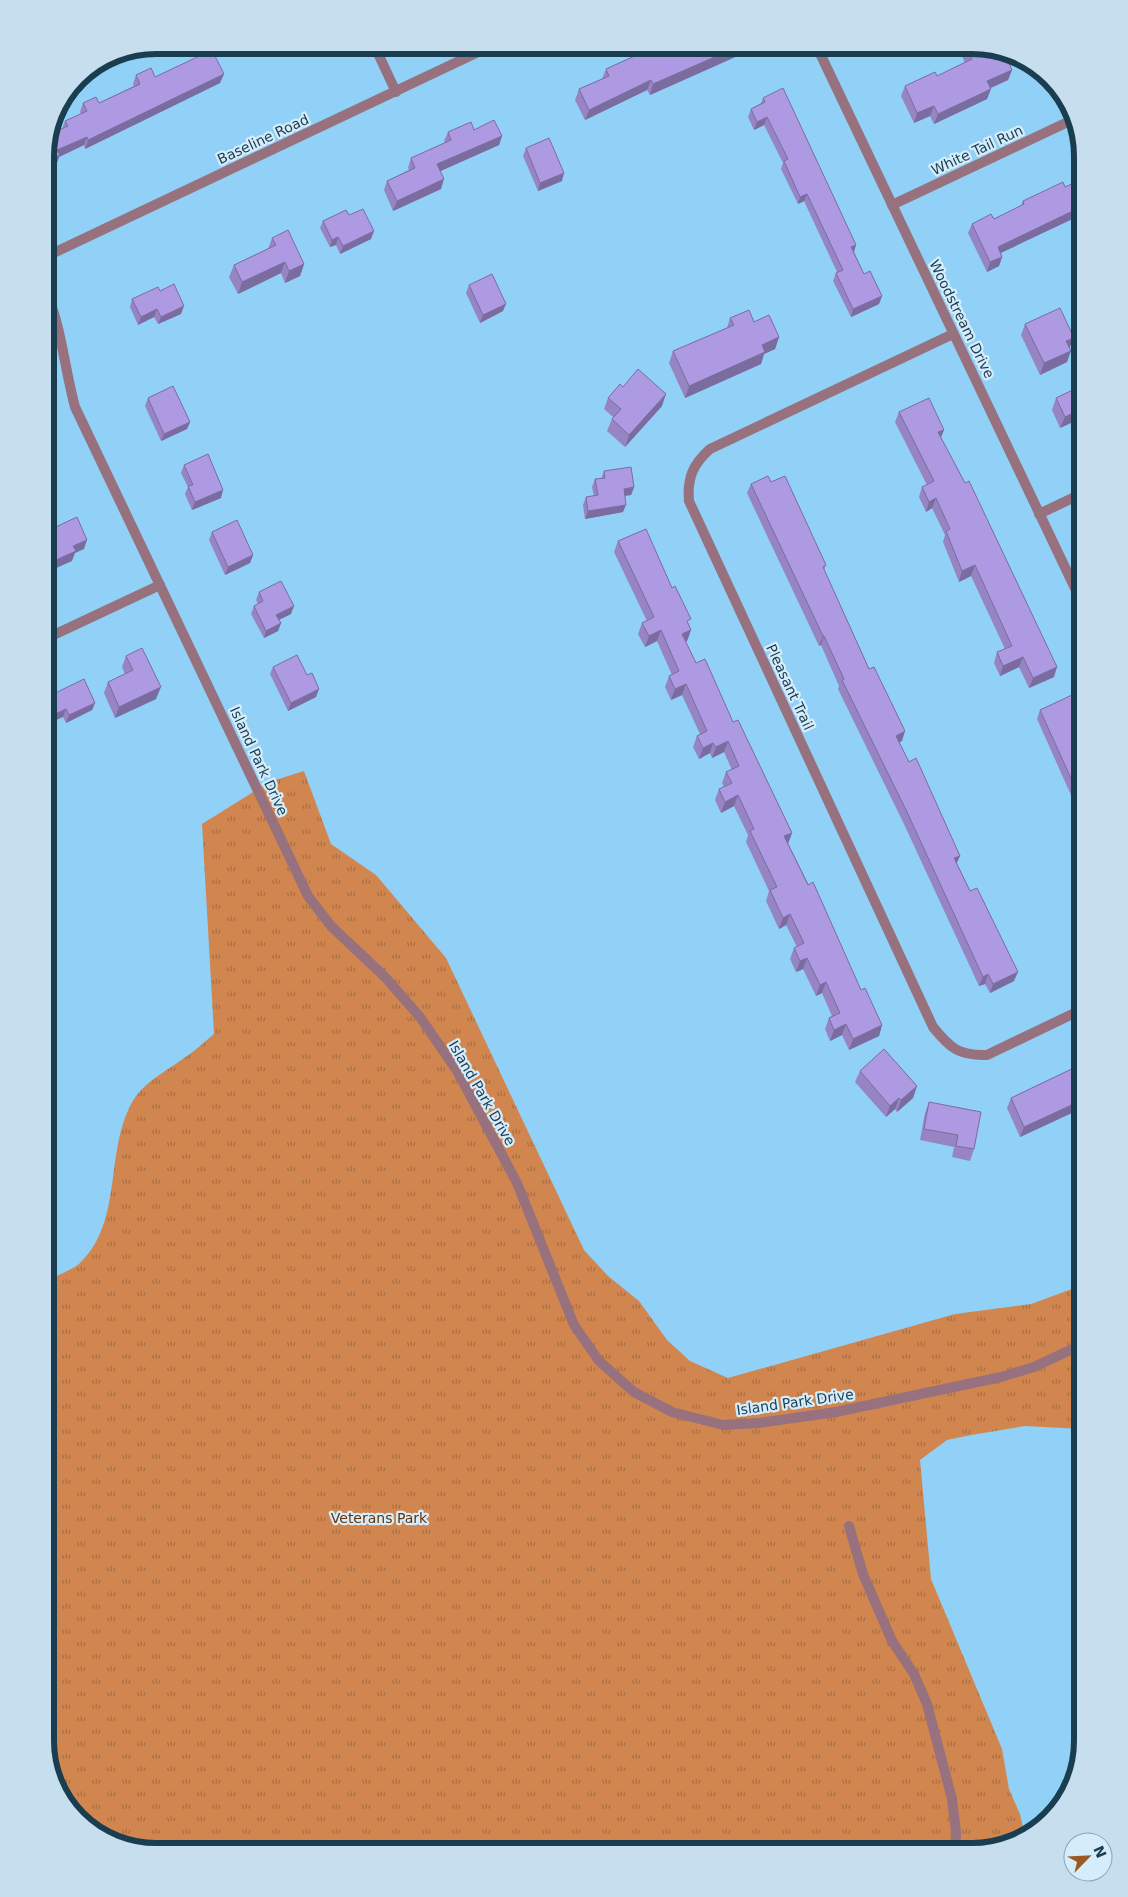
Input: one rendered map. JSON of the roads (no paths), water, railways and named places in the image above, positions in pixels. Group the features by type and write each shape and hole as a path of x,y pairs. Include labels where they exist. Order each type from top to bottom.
{"street":[{"path":"378,54 396,92"},
{"name":"Baseline Road","path":"54,253 474,54"},
{"name":"Woodstream Drive","path":"820,54 1074,586"},
{"name":"White Tail Run","path":"892,205 1068,122"},
{"name":"Island Park Drive","path":"54,316 63,342 66,375 75,407 308,896 331,926 385,977 420,1016 457,1071 517,1183 574,1325 600,1361 634,1392 672,1412 723,1424 759,1424 836,1412 1001,1377 1034,1367 1074,1348"},
{"name":"Pleasant Trail","path":"953,334 710,450 700,459 692,472 688,487 689,500 933,1027 945,1042 958,1052 972,1055 987,1054 1074,1013"},
{"path":"1039,514 1074,497"},
{"path":"54,635 160,585"},
{"path":"849,1526 863,1574 888,1633 914,1674 927,1704 952,1799 955,1843"}],"park label":[{"name":"Veterans Park","path":"379,1518"}]}
